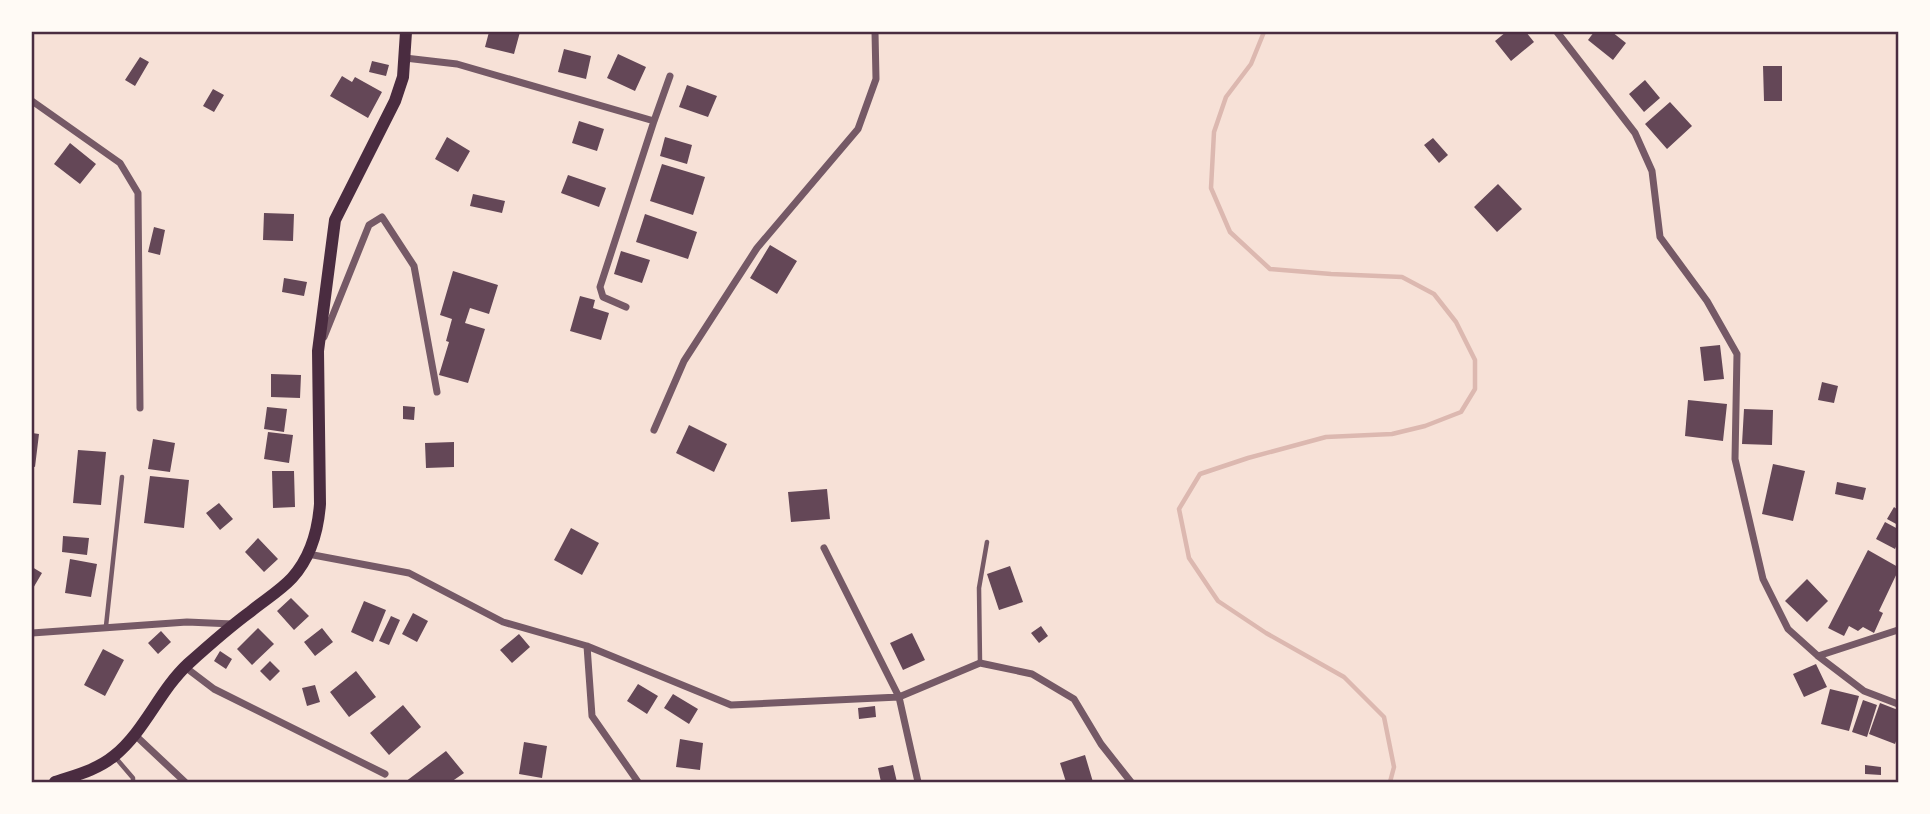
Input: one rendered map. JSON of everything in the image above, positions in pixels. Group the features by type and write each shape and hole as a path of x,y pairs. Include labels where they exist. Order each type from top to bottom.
{"main road":[{"path":"55,782 96,768 114,756 135,735 160,697 185,667 234,624 291,580 308,554 319,520 318,351 335,220 396,101 403,77 406,32"}],"street":[{"path":"654,430 684,361 757,248 858,129 876,79 875,32"},
{"path":"1557,32 1636,134 1652,171 1660,237 1707,301 1737,354 1735,459 1763,579 1788,629 1864,691 1899,704"},
{"path":"405,58 457,64 653,121"},
{"path":"626,307 603,297 600,286 670,76"},
{"path":"32,101 120,163 138,193 141,408"},
{"path":"318,351 369,225 382,217 414,266 437,392"},
{"path":"824,548 899,698 918,782"},
{"path":"308,554 409,573 503,622 587,646 731,705 899,698 979,663 1031,674 1074,699 1101,744 1131,782"},
{"path":"32,633 187,622 234,624"},
{"path":"1818,656 1899,630"},
{"path":"587,646 592,716 638,782"},
{"path":"185,667 215,689 385,774"},
{"path":"135,735 185,782"}],"lane":[{"path":"106,626 122,477"},
{"path":"979,663 979,588 987,542"},
{"path":"114,756 133,778 133,782"}],"building":[{"path":"489,32 520,32 514,54 485,47"},
{"path":"1506,32 1526,32 1534,42 1511,61 1495,41"},
{"path":"1594,32 1612,32 1626,43 1613,60 1588,40"},
{"path":"564,49 591,56 586,79 558,72"},
{"path":"618,54 646,67 635,91 607,78"},
{"path":"140,57 149,62 135,86 125,80"},
{"path":"372,61 389,65 386,76 369,72"},
{"path":"1763,66 1782,66 1782,101 1764,101"},
{"path":"342,76 352,82 355,77 382,92 368,118 330,96"},
{"path":"1645,80 1660,98 1644,112 1629,94"},
{"path":"687,85 717,96 708,117 679,107"},
{"path":"213,89 224,95 214,112 203,106"},
{"path":"1670,102 1692,126 1667,149 1645,124"},
{"path":"579,121 604,129 597,151 572,143"},
{"path":"447,137 470,151 458,172 435,159"},
{"path":"665,137 692,145 687,164 660,156"},
{"path":"1433,138 1448,155 1439,163 1424,145"},
{"path":"70,143 96,164 80,184 54,164"},
{"path":"662,164 705,177 693,215 650,201"},
{"path":"568,175 606,188 599,207 561,193"},
{"path":"1498,184 1522,209 1497,232 1474,207"},
{"path":"473,194 505,201 502,213 470,206"},
{"path":"264,213 294,214 293,241 263,240"},
{"path":"645,214 697,232 688,259 636,242"},
{"path":"154,227 165,230 160,255 148,252"},
{"path":"770,245 797,261 777,294 750,278"},
{"path":"621,251 650,260 642,283 614,274"},
{"path":"453,271 498,285 489,314 470,308 465,323 485,329 468,383 439,375 449,342 446,341 452,319 440,315"},
{"path":"284,278 307,282 304,296 282,292"},
{"path":"580,296 595,300 593,308 609,313 601,340 570,331"},
{"path":"1720,345 1724,379 1704,381 1700,347"},
{"path":"271,374 301,375 300,398 271,397"},
{"path":"1822,382 1838,386 1834,403 1818,400"},
{"path":"1688,400 1727,404 1723,441 1685,436"},
{"path":"403,406 415,407 414,420 403,419"},
{"path":"267,407 287,409 284,432 264,429"},
{"path":"1744,409 1773,410 1772,445 1742,444"},
{"path":"689,425 727,444 714,472 676,453"},
{"path":"268,432 293,435 289,463 264,459"},
{"path":"32,433 39,434 35,467 32,466"},
{"path":"153,439 175,443 170,472 148,469"},
{"path":"454,442 454,467 426,468 425,443"},
{"path":"78,450 106,452 101,505 73,503"},
{"path":"1773,464 1805,471 1793,521 1762,514"},
{"path":"272,471 294,471 295,507 273,508"},
{"path":"150,476 189,480 184,528 144,523"},
{"path":"1837,482 1866,488 1863,500 1835,494"},
{"path":"827,489 830,519 791,522 788,492"},
{"path":"219,503 233,519 220,530 206,513"},
{"path":"1894,507 1898,510 1898,525 1887,519"},
{"path":"1885,522 1898,529 1895,549 1876,539"},
{"path":"571,528 599,543 582,575 554,560"},
{"path":"63,536 89,538 87,555 62,552"},
{"path":"258,538 278,559 264,572 245,552"},
{"path":"1868,550 1898,567 1898,571 1879,611 1883,613 1874,633 1863,627 1858,631 1849,626 1844,636 1828,628"},
{"path":"70,559 97,564 91,597 65,593"},
{"path":"1010,566 1023,602 999,610 987,574"},
{"path":"32,567 42,573 32,590"},
{"path":"1807,579 1828,601 1807,622 1785,601"},
{"path":"291,598 309,616 294,630 277,611"},
{"path":"364,601 386,610 373,642 351,632"},
{"path":"413,613 428,621 417,642 402,634"},
{"path":"391,616 400,620 389,645 379,641"},
{"path":"1041,626 1048,636 1039,643 1031,633"},
{"path":"258,628 274,644 252,665 237,649"},
{"path":"322,628 333,642 315,656 304,642"},
{"path":"161,631 171,642 158,654 148,643"},
{"path":"912,633 925,660 903,670 890,643"},
{"path":"519,634 530,647 512,663 500,650"},
{"path":"103,649 124,660 105,696 84,685"},
{"path":"220,651 232,659 226,669 214,661"},
{"path":"270,661 280,671 270,681 260,671"},
{"path":"1816,664 1827,687 1804,697 1793,674"},
{"path":"356,671 376,697 349,717 330,692"},
{"path":"638,684 658,696 647,714 627,701"},
{"path":"315,685 320,702 307,706 302,688"},
{"path":"1830,689 1859,696 1849,731 1821,724"},
{"path":"673,694 698,709 689,724 664,708"},
{"path":"1863,700 1877,705 1867,737 1852,732"},
{"path":"1880,703 1898,710 1898,736 1895,744 1869,734"},
{"path":"403,705 421,727 389,755 370,733"},
{"path":"875,706 876,717 859,719 858,708"},
{"path":"680,739 703,743 700,770 676,767"},
{"path":"524,742 547,746 542,778 519,774"},
{"path":"446,751 464,773 451,782 405,782"},
{"path":"1085,755 1093,782 1066,782 1060,763"},
{"path":"893,765 897,782 881,782 878,768"},
{"path":"1865,765 1881,767 1881,775 1865,774"}],"waterway":[{"path":"1264,32 1251,64 1226,97 1214,132 1211,188 1230,232 1270,269 1402,277 1434,294 1456,322 1475,360 1475,389 1461,412 1425,426 1392,434 1326,437 1200,474 1179,509 1189,558 1218,601 1266,633 1344,677 1384,717 1394,767 1390,782"}]}
